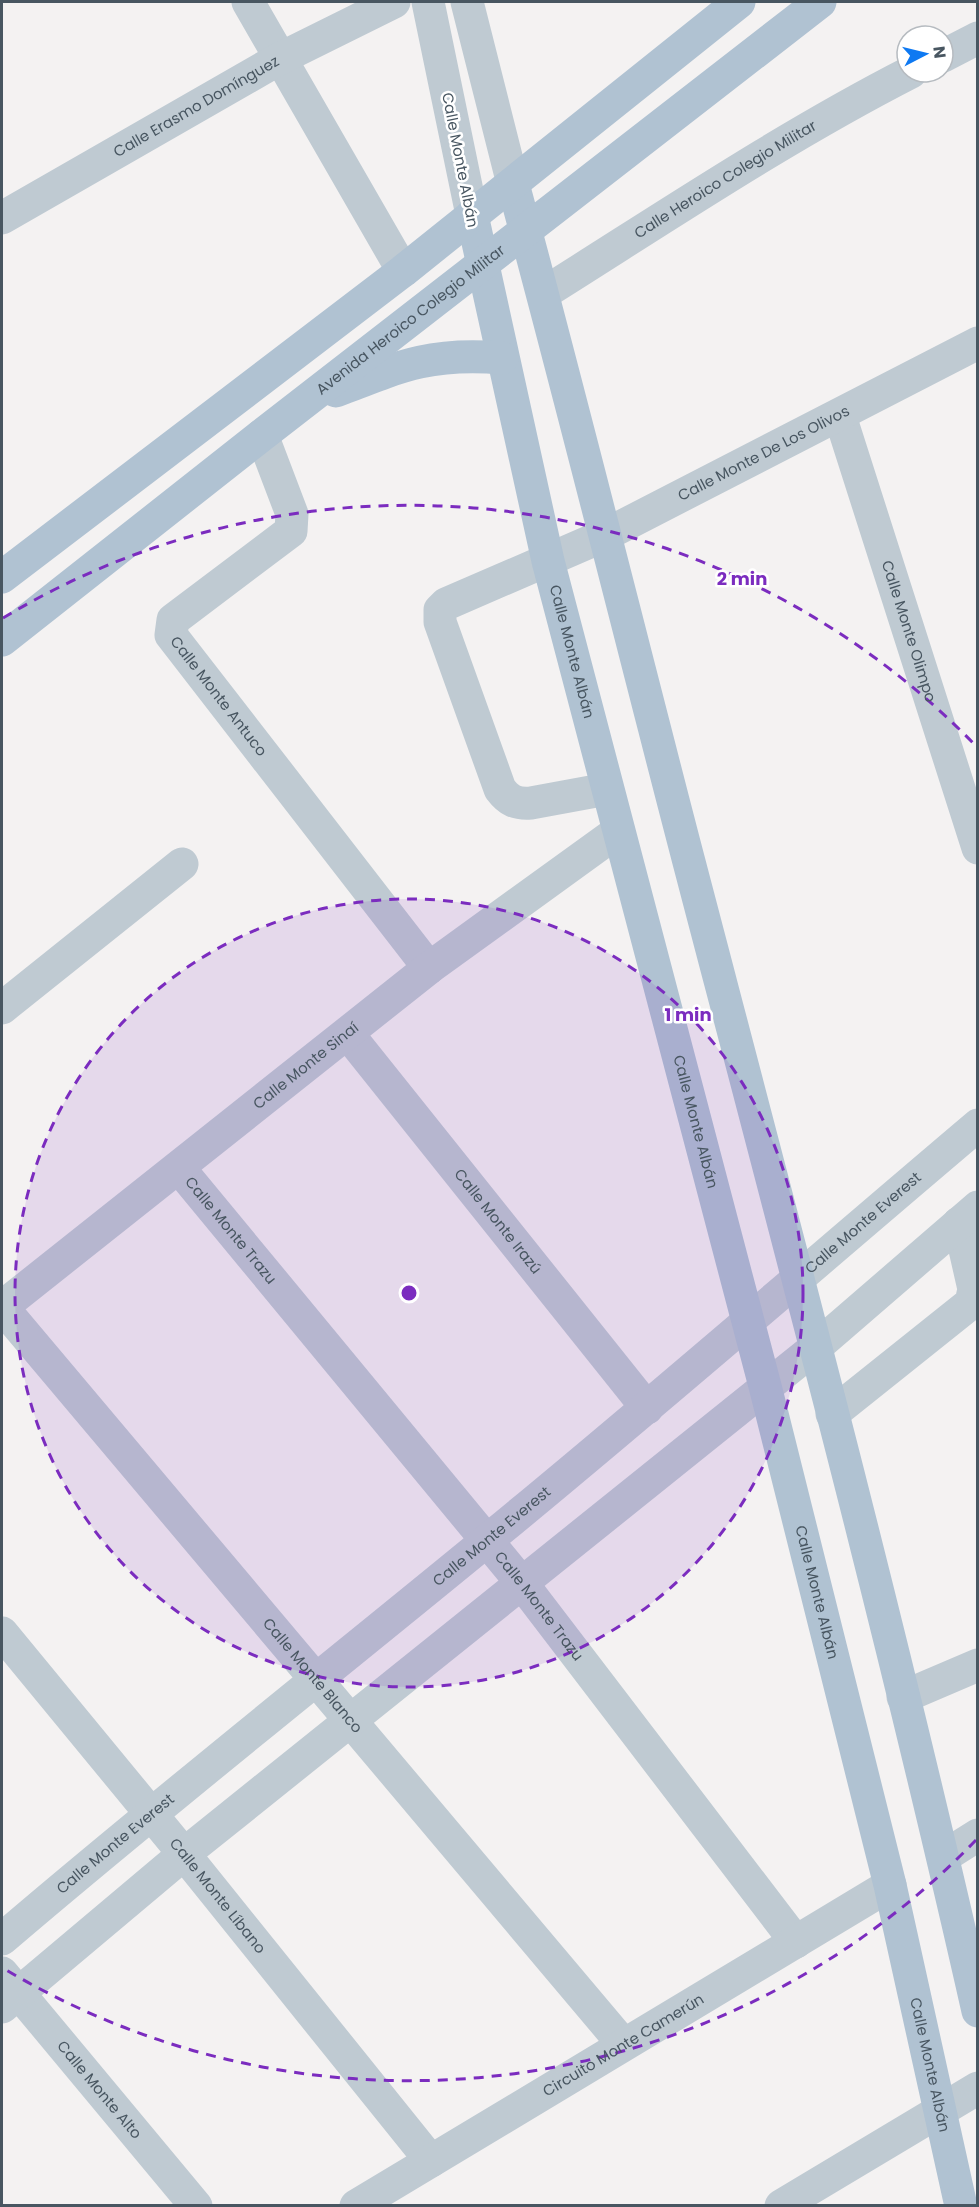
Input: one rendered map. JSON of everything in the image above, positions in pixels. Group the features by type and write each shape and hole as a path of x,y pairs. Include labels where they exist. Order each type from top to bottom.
{"main road":[{"path":"2,577 403,271 739,2"},
{"name":"Avenida Heroico Colegio Militar","path":"2,640 820,2"},
{"path":"513,184 816,1347 943,1857 978,2011"},
{"name":"Calle Monte Albán","path":"472,215 481,266 548,561 617,832 765,1386 890,1885 961,2205"},
{"path":"301,405 414,362 464,354 502,358"}],"street":[{"path":"248,2 403,271"},
{"name":"Calle Erasmo Domínguez","path":"2,218 279,59 394,2"},
{"name":"Calle Monte Albán","path":"428,2 472,215"},
{"path":"467,2 513,184"},
{"path":"955,50 978,38"},
{"name":"Calle Heroico Colegio Militar","path":"543,293 764,154 833,113 895,80"},
{"name":"Calle Monte De Los Olivos","path":"607,789 531,803 518,804 508,799 500,789 440,622 440,610 446,604 603,536 978,343"},
{"name":"Calle Monte Olimpo","path":"840,416 978,848"},
{"name":"Calle Monte Antuco","path":"262,435 292,514 291,531 173,620 171,635 429,968"},
{"name":"Calle Monte Sinaí","path":"2,1307 180,1168 429,968 617,832"},
{"path":"2,1008 182,864"},
{"name":"Calle Monte Irazú","path":"348,1034 647,1408"},
{"name":"Calle Monte Everest","path":"2,1940 150,1813 318,1679 647,1408 747,1320 978,1125"},
{"name":"Calle Monte Trazu","path":"180,1168 488,1540 796,1942"},
{"path":"7,1991 184,1854 816,1347 968,1215"},
{"path":"832,1414 971,1303 974,1288 968,1215"},
{"name":"Calle Monte Blanco","path":"2,1307 318,1679 350,1721 623,2044"},
{"name":"Calle Monte Líbano","path":"2,1634 184,1854 431,2161"},
{"path":"903,1698 978,1665"},
{"path":"943,1857 978,1835"},
{"name":"Circuito Monte Camerún","path":"356,2205 890,1885"},
{"name":"Calle Monte Alto","path":"7,1991 195,2205"},
{"path":"781,2205 978,2088"}]}
